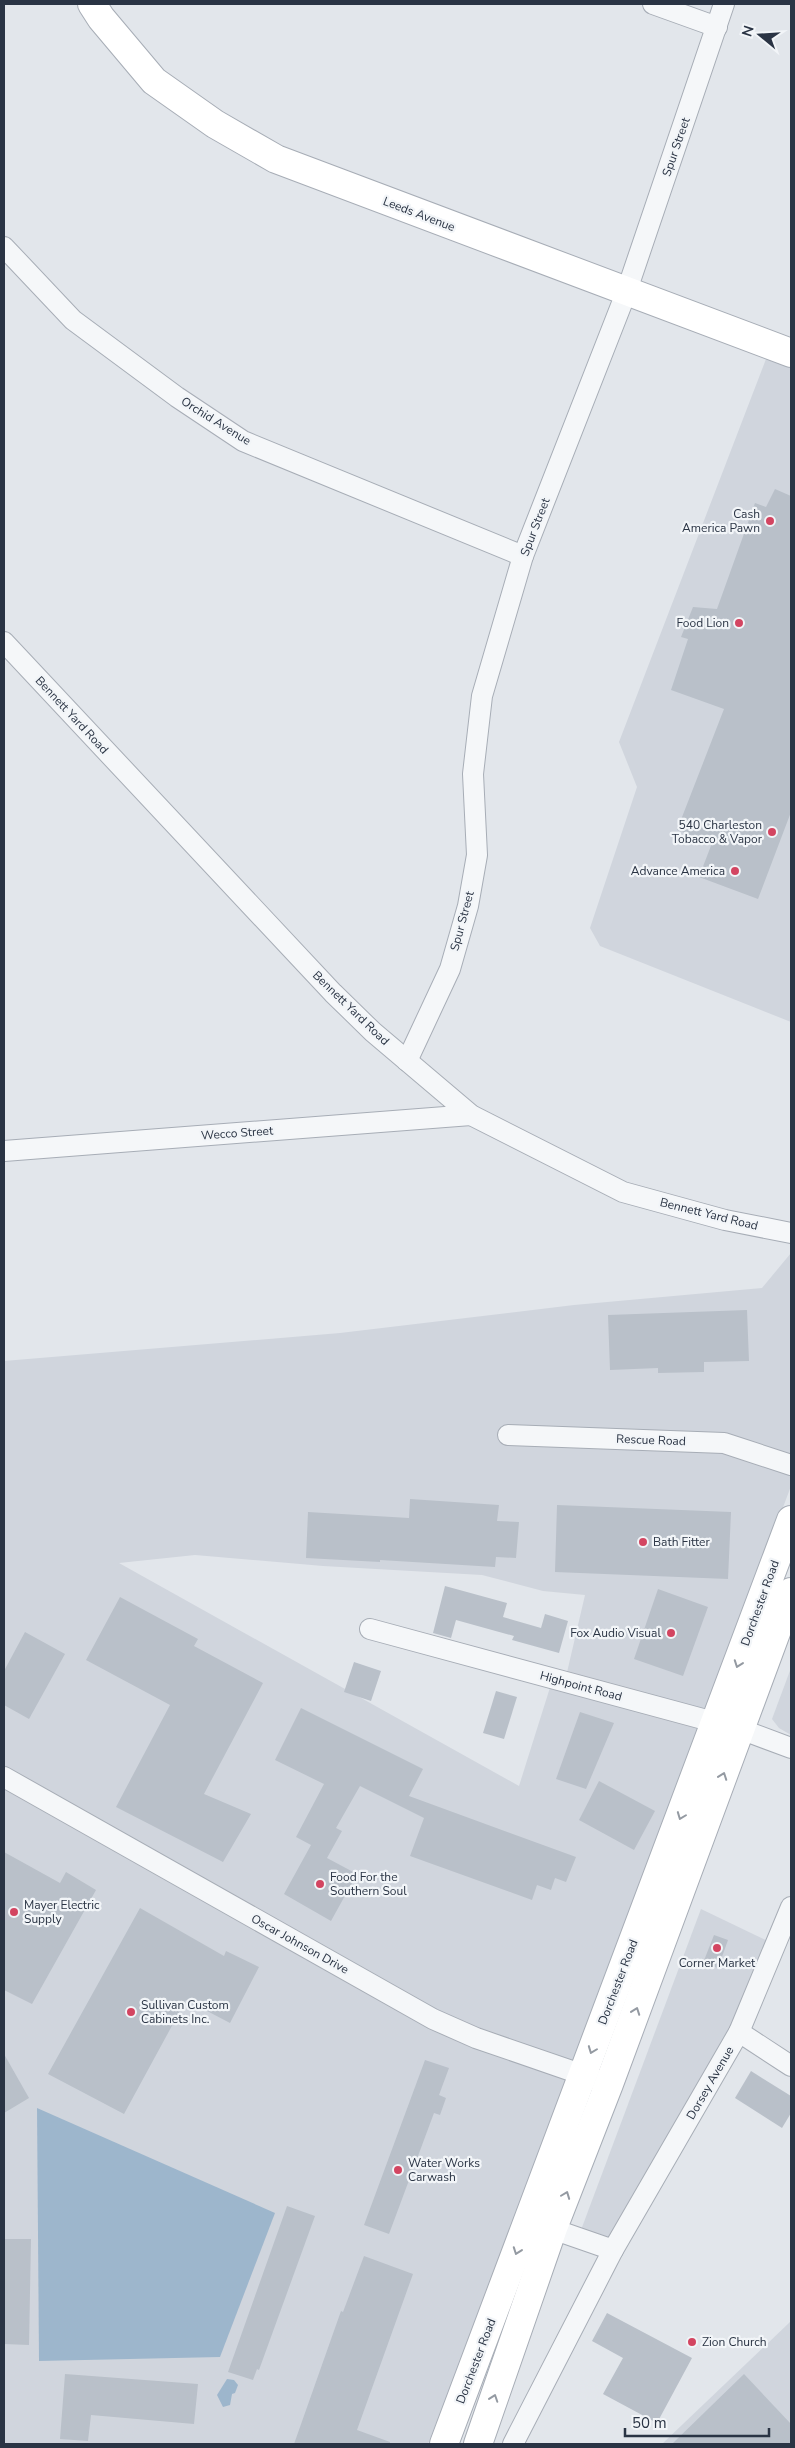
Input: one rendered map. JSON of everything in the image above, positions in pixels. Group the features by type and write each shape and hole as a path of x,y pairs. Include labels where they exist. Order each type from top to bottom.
{"main road":[{"name":"Leeds Avenue","path":"92,4 101,18 154,81 215,124 276,159 791,353"},
{"name":"Dorchester Road","path":"444,2444 540,2225 610,2084 728,1726 791,1520"},
{"name":"Dorchester Road","path":"478,2444 583,2075 728,1726 791,1592"}],"street":[{"path":"653,4 716,27"},
{"name":"Spur Street","path":"407,1062 450,968 468,906 477,855 473,774 482,696 523,556 626,292 724,4"},
{"name":"Orchid Avenue","path":"4,247 73,320 177,397 243,441 523,556"},
{"name":"Bennett Yard Road","path":"4,642 333,993 407,1062 471,1115 623,1192 725,1220 791,1233"},
{"name":"Wecco Street","path":"4,1152 471,1115"},
{"name":"Rescue Road","path":"508,1435 724,1443 791,1464"},
{"name":"Highpoint Road","path":"370,1629 728,1726 791,1748"},
{"name":"Oscar Johnson Drive","path":"4,1777 433,2019 476,2038 610,2084"},
{"name":"Dorsey Avenue","path":"513,2444 613,2250 739,2032 791,1907"},
{"path":"739,2032 791,2066"},
{"path":"540,2225 613,2250"}],"shaded area":[{"path":"771,346 791,353 791,1022 600,946 590,928 637,787 619,742"},
{"path":"791,1253 791,1486 495,2277 428,2444 4,2444 4,1361 340,1333 574,1305 762,1288","holes":["195,1555 323,1566 482,1575 543,1591 585,1595 565,1681 553,1678 519,1786 119,1563"]},
{"path":"791,1668 791,1735 779,1728 772,1719"},
{"path":"701,1909 776,1945 613,2250 578,2238"},
{"path":"791,2321 791,2444 662,2444"}],"water":[{"path":"37,2108 275,2213 220,2357 39,2361"},
{"path":"227,2379 234,2380 238,2385 235,2393 232,2394 230,2405 223,2407 217,2395"}],"building":[{"path":"775,489 791,496 791,812 758,899 699,877 712,843 677,830 724,709 671,690 688,639 681,637 693,607 717,609 755,503 766,507"},
{"path":"747,1310 749,1361 704,1362 704,1372 658,1373 658,1368 610,1370 608,1315"},
{"path":"410,1499 499,1505 497,1521 519,1522 516,1558 496,1557 495,1567 380,1560 380,1562 306,1558 308,1512 409,1518"},
{"name":"Bath Fitter","path":"557,1505 731,1512 728,1579 555,1572"},
{"path":"445,1586 507,1603 503,1617 541,1628 545,1614 568,1621 559,1653 512,1640 514,1636 456,1620 451,1638 433,1633"},
{"name":"Fox Audio Visual","path":"658,1589 708,1607 683,1676 634,1659"},
{"path":"120,1597 198,1639 194,1646 263,1683 204,1794 251,1814 223,1862 116,1807 170,1705 86,1660"},
{"path":"25,1632 65,1654 29,1719 4,1705 4,1671"},
{"path":"354,1662 381,1671 371,1701 344,1692"},
{"path":"496,1691 517,1697 504,1739 483,1733"},
{"path":"301,1708 423,1769 409,1796 576,1857 566,1882 555,1878 551,1890 537,1885 532,1900 410,1856 424,1818 360,1786 336,1828 342,1831 327,1858 357,1874 331,1921 284,1894 311,1845 296,1837 324,1784 275,1760"},
{"path":"580,1712 614,1723 586,1789 556,1779"},
{"path":"599,1781 655,1811 634,1850 579,1820"},
{"path":"4,1852 60,1883 66,1872 96,1890 32,2004 4,1990"},
{"name":"Sullivan Custom Cabinets Inc.","path":"140,1908 224,1956 226,1951 259,1967 230,2023 186,2000 124,2114 48,2074"},
{"name":"Corner Market","path":"714,1935 728,1940 718,1968 703,1963"},
{"path":"4,2054 29,2098 4,2113"},
{"name":"Water Works Carwash","path":"425,2060 449,2068 439,2095 446,2098 440,2115 434,2113 389,2234 364,2225"},
{"path":"751,2071 791,2096 791,2113 782,2128 735,2098"},
{"path":"287,2206 315,2216 259,2370 257,2369 253,2380 228,2372"},
{"path":"4,2239 31,2239 29,2345 4,2344"},
{"path":"364,2256 413,2274 357,2430 390,2442 390,2444 294,2444 341,2311 343,2312"},
{"path":"607,2313 692,2358 657,2423 603,2394 623,2358 592,2341"},
{"path":"65,2374 198,2384 194,2424 91,2415 88,2441 60,2439"},
{"path":"744,2374 791,2424 791,2444 672,2444"}],"place":[{"name":"Cash America Pawn","path":"770,521"},
{"name":"Food Lion","path":"739,623"},
{"name":"540 Charleston Tobacco & Vapor","path":"772,832"},
{"name":"Advance America","path":"735,871"},
{"name":"Bath Fitter","path":"643,1542"},
{"name":"Fox Audio Visual","path":"671,1633"},
{"name":"Food For the Southern Soul","path":"320,1884"},
{"name":"Mayer Electric Supply","path":"14,1912"},
{"name":"Corner Market","path":"717,1948"},
{"name":"Sullivan Custom Cabinets Inc.","path":"131,2012"},
{"name":"Water Works Carwash","path":"398,2170"},
{"name":"Zion Church","path":"692,2342"}]}
